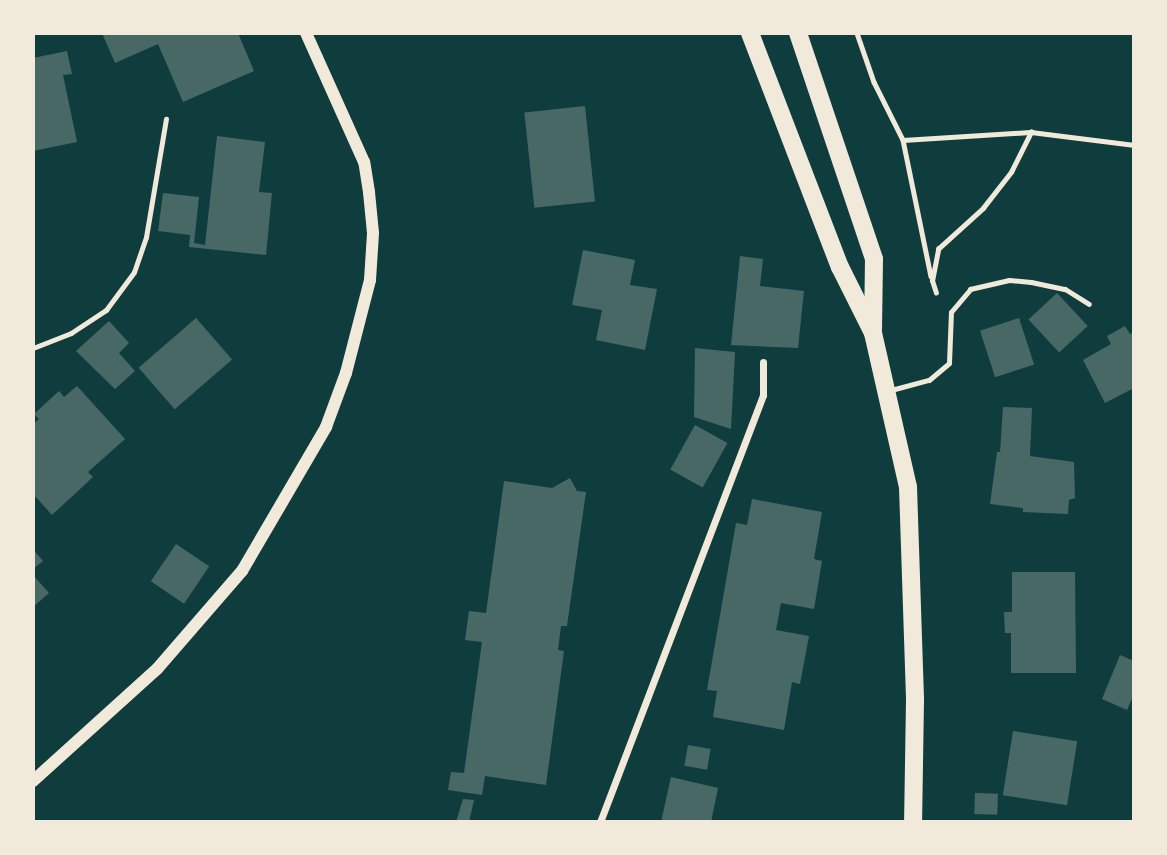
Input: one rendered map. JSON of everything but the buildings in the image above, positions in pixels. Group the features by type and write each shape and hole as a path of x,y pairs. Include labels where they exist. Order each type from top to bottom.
{"main road":[{"path":"750,33 840,267 873,333 888,391 909,501 915,700 913,822"},
{"path":"798,33 874,259 873,333"}],"street":[{"path":"33,781 179,647 242,570 326,427 346,373 370,280 373,233 369,192 349,125 306,33"},
{"path":"600,822 763,395 763,362"}],"lane":[{"path":"33,348 71,333 106,310 134,272 146,237 166,119"},
{"path":"888,391 929,380 949,363 951,313 970,289 1009,280 1031,282 1065,289 1089,304"}],"path":[{"path":"857,33 874,82 902,140 939,305"},
{"path":"902,140 1031,132 1134,145"},
{"path":"932,281 938,250 983,208 1010,172 1031,132"}]}
